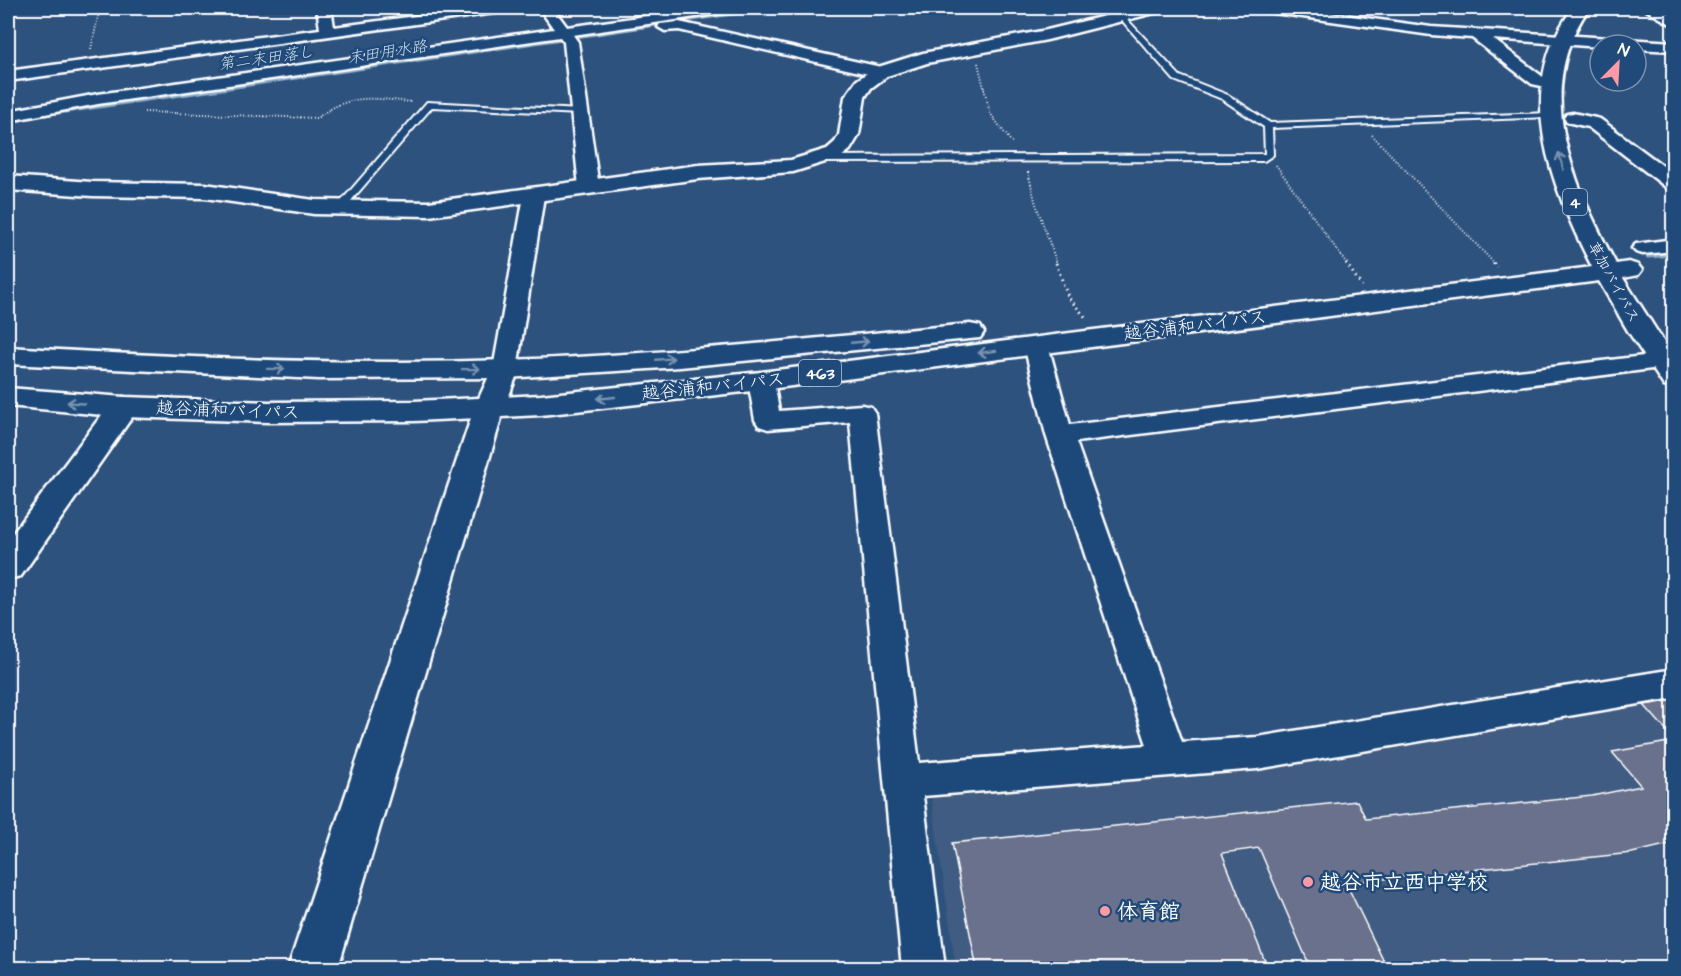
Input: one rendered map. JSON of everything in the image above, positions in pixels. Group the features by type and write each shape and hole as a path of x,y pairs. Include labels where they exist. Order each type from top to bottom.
{"main road":[{"path":"8,183 92,189 205,191 314,207 429,209 698,172 793,166 834,153 848,139 855,97 864,84 881,72 923,58 1047,35 1156,8"},
{"name":"草加バイパス","path":"1581,8 1571,40 1551,83 1550,115 1571,193 1652,308"},
{"name":"草加バイパス","path":"1571,40 1599,8"},
{"name":"草加バイパス","path":"1571,40 1575,65"},
{"name":"草加バイパス","path":"1572,108 1579,146 1594,196 1619,261 1667,370"},
{"name":"越谷浦和バイパス","path":"497,390 623,363 1090,321 1499,270 1619,261"},
{"name":"越谷浦和バイパス","path":"8,397 124,407 268,412 497,390 761,381 1036,345 1619,261"},
{"path":"8,356 122,363 134,372 346,396 497,390 313,969"},
{"path":"8,566 124,407"}],"street":[{"path":"324,8 328,32"},
{"path":"8,76 502,8"},
{"path":"546,8 567,36 581,112 589,188"},
{"path":"8,116 62,105 567,36 730,8"},
{"path":"1267,8 1431,31 1674,47"},
{"path":"1650,8 1674,22"},
{"path":"1460,16 1470,33 1538,81 1551,83"},
{"path":"567,36 674,26 881,72"},
{"path":"1572,108 1674,184"},
{"path":"497,390 534,196"},
{"path":"1619,261 1674,245"},
{"path":"1036,345 1059,435 1170,760"},
{"path":"1059,435 1667,370"},
{"path":"761,381 768,420 862,413 923,969"},
{"path":"902,781 1257,753 1674,683"}],"lane":[{"path":"1121,16 1177,78 1225,97 1268,126 1550,115"},
{"path":"340,208 430,104 581,112"},
{"path":"814,159 1210,160 1264,158 1269,155 1268,126"}],"path":[{"path":"88,65 100,8"},
{"path":"974,48 990,113 1026,160 1035,201 1068,297 1090,321"},
{"path":"144,112 317,118 333,104 355,96 430,104"},
{"path":"1359,122 1499,270"},
{"path":"1269,155 1363,286"}],"shaded area":[{"name":"越谷市立西中学校","path":"1673,692 1673,968 956,968 931,795"}],"building":[{"path":"1674,700 1674,739 1644,705"},
{"path":"1674,741 1674,843 1632,853 1346,883 1385,964 1351,969 1311,969 1259,848 1222,853 1268,969 977,969 952,843 1357,801 1366,819 1592,796 1641,786 1612,752"}],"waterway":[{"name":"第二末田落し","path":"684,11 707,8"},
{"name":"末田用水路","path":"32,116 770,8"},
{"path":"1663,8 1674,15"},
{"name":"第二末田落し","path":"46,104 91,96"},
{"name":"末田用水路","path":"8,122 32,116"},
{"name":"末田用水路","path":"27,117 32,116"},
{"path":"1648,256 1674,254"}],"place":[{"name":"越谷市立西中学校","path":"1308,882"},
{"name":"体育館","path":"1105,911"}]}
